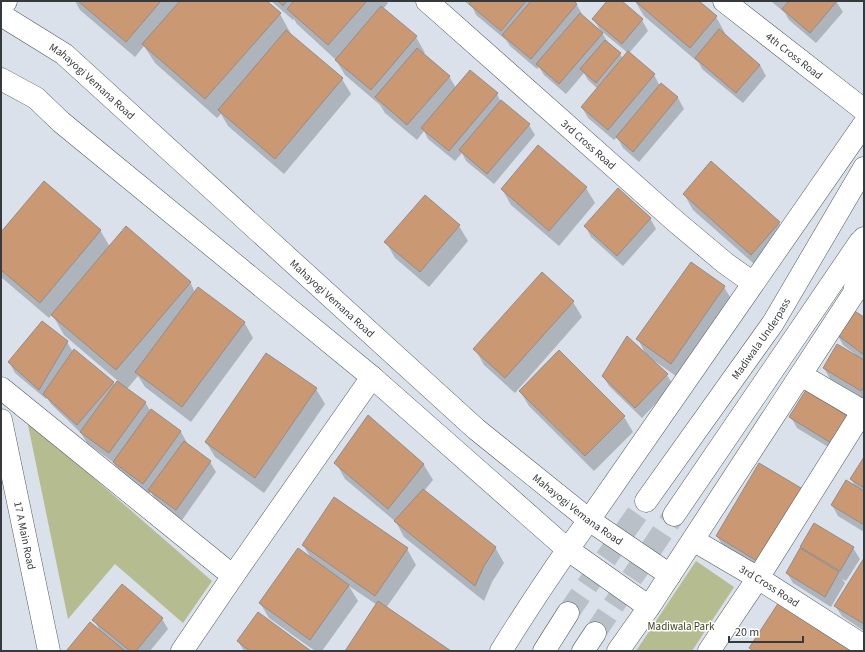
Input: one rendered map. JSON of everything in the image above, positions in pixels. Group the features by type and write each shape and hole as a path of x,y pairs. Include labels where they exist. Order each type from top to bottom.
{"main road":[{"path":"1,8 6,1"},
{"name":"3rd Cross Road","path":"427,1 675,221 725,263 753,283"},
{"name":"4th Cross Road","path":"724,1 864,110"},
{"name":"Mahayogi Vemana Road","path":"1,15 64,54 476,429 589,520 670,575"},
{"path":"1,79 36,98 61,122 372,377 567,549 649,608"},
{"path":"501,651 567,549 589,520 864,124"},
{"name":"Madiwala Underpass","path":"646,501 773,323 864,168"},
{"path":"618,651 649,608 854,293 864,237"},
{"path":"674,515 864,237"},
{"path":"709,651 758,578 864,411 801,375"},
{"path":"182,651 372,377"},
{"path":"1,388 233,576"},
{"name":"17 A Main Road","path":"1,420 49,651"},
{"name":"3rd Cross Road","path":"693,540 758,578 864,646"},
{"path":"544,651 568,613"},
{"path":"583,651 594,633"}],"green space":[{"path":"27,420 212,581 183,623 115,564 68,619"},
{"name":"Madiwala Park","path":"696,561 734,587 692,651 636,651"}],"building":[{"path":"78,1 161,1 126,42"},
{"path":"180,1 267,1 281,13 205,99 142,44"},
{"path":"278,1 287,1 283,6"},
{"path":"294,1 367,1 328,45 287,9"},
{"path":"472,1 526,1 501,31 469,4"},
{"path":"531,1 574,1 577,4 531,59 502,35"},
{"path":"607,1 622,1 643,19 622,44 592,19"},
{"path":"635,1 699,1 717,16 690,48"},
{"path":"789,1 837,1 810,33 782,9"},
{"path":"381,6 417,36 371,90 335,60"},
{"path":"580,13 603,33 559,84 536,64"},
{"path":"719,29 760,65 736,93 695,58"},
{"path":"286,30 343,78 275,159 218,110"},
{"path":"605,40 621,53 596,83 580,69"},
{"path":"417,48 450,76 407,125 375,97"},
{"path":"628,51 655,74 608,130 581,107"},
{"path":"470,70 498,93 449,151 421,128"},
{"path":"661,83 678,97 633,152 616,137"},
{"path":"501,100 530,124 487,174 459,150"},
{"path":"538,145 587,187 549,231 501,189"},
{"path":"711,161 780,222 751,255 683,194"},
{"path":"44,181 101,230 40,303 1,270 1,232"},
{"path":"618,188 651,218 617,256 584,226"},
{"path":"425,195 460,225 420,272 384,242"},
{"path":"126,226 191,282 116,370 51,315"},
{"path":"691,262 725,286 671,364 636,339"},
{"path":"542,272 574,301 505,378 473,349"},
{"path":"198,287 245,322 182,407 135,372"},
{"path":"853,310 864,317 864,355 836,334"},
{"path":"42,321 68,341 39,390 8,362"},
{"path":"627,336 668,374 635,408 602,376"},
{"path":"837,344 864,360 864,387 861,391 823,368"},
{"path":"74,349 114,382 77,425 43,394"},
{"path":"559,350 625,416 585,456 519,391"},
{"path":"266,353 317,388 255,478 205,442"},
{"path":"117,381 146,402 109,453 80,432"},
{"path":"806,390 847,416 831,443 789,417"},
{"path":"151,409 181,431 143,484 113,462"},
{"path":"368,415 424,464 388,509 334,463"},
{"path":"184,441 211,461 176,510 148,490"},
{"path":"864,457 864,488 850,479"},
{"path":"759,463 806,491 762,564 716,536"},
{"path":"846,480 864,491 864,525 831,505"},
{"path":"423,489 496,547 484,566 475,586 394,521"},
{"path":"334,497 408,548 375,596 302,545"},
{"path":"814,523 854,547 840,571 800,547"},
{"path":"298,548 349,585 310,640 259,603"},
{"path":"800,548 839,572 825,597 786,573"},
{"path":"864,558 864,624 834,606"},
{"path":"122,584 163,618 136,651 130,651 92,620"},
{"path":"378,601 451,651 345,651"},
{"path":"779,602 850,649 849,651 754,651 749,648"},
{"path":"258,612 311,651 250,651 237,641"},
{"path":"90,622 125,651 68,651 67,650"}],"tunnel":[{"path":"568,613 646,501"},
{"path":"595,633 674,515"}]}
